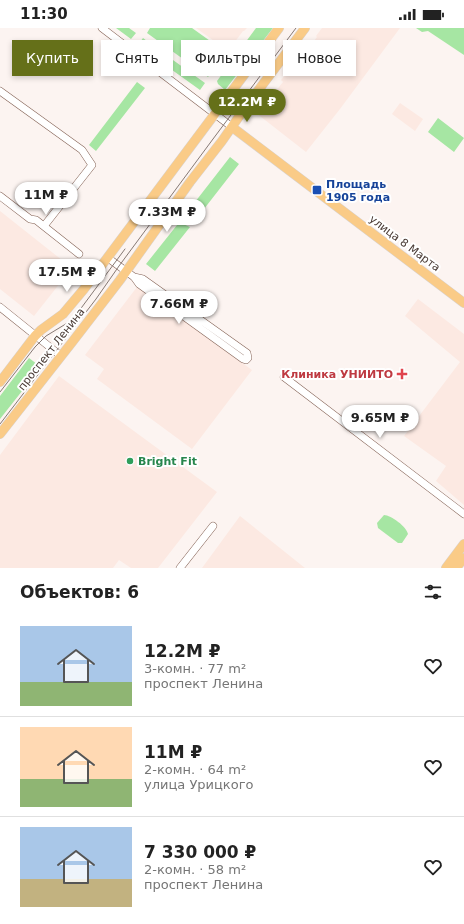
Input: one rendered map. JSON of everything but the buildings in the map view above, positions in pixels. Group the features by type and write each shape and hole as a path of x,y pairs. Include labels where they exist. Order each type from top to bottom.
{"main road":[{"name":"проспект Ленина","path":"0,382 41,330 63,314 108,258 279,28"},
{"name":"проспект Ленина","path":"0,434 61,356 130,274 190,182 305,28"},
{"name":"улица 8 Марта","path":"232,126 464,304"},
{"path":"446,568 464,544"},
{"path":"456,568 464,558"}],"street":[{"name":"улица 8 Марта","path":"102,28 232,126"},
{"path":"0,91 82,150 92,165 44,226"},
{"path":"0,196 30,218 36,220 79,254"},
{"path":"108,258 130,274 140,284 243,359 246,360 248,358 247,353 143,279 130,274"},
{"path":"0,307 61,356"},
{"path":"284,377 464,514"},
{"path":"180,568 213,526"}],"shaded area":[{"path":"196,28 247,28 236,40 213,40"},
{"path":"322,28 400,28 306,152 256,113 263,103 265,104 283,82 281,80 284,76 356,76 356,40 315,40 317,37 316,36"},
{"path":"400,103 423,119 415,131 392,114"},
{"path":"0,211 72,268 34,316 0,289"},
{"path":"137,287 252,370 192,449 97,379 104,369 85,355"},
{"path":"418,299 464,334 464,505 436,481 446,466 404,436 460,362 405,316"},
{"path":"59,376 217,492 158,568 131,568 119,560 113,568 0,568 0,455"},
{"path":"240,516 305,568 202,568"}],"green space":[{"path":"116,28 129,28 136,33 131,39"},
{"path":"150,28 192,28 209,40 181,40 181,58 173,52 173,40 157,40 147,33"},
{"path":"256,28 273,28 264,40 247,40"},
{"path":"416,28 464,28 464,55 428,31 422,32"},
{"path":"173,60 181,66 181,76 195,76 205,83 200,90 173,71"},
{"path":"221,76 236,76 225,90 218,84 217,81"},
{"path":"137,82 145,88 96,151 89,145"},
{"path":"438,118 464,138 454,152 428,132"},
{"path":"230,157 239,164 204,209 201,207 201,204 197,204 195,202"},
{"path":"181,220 183,221 183,224 190,227 155,271 146,264"},
{"path":"29,358 41,367 0,419 0,396"},
{"path":"384,515 394,519 407,531 408,534 402,543 398,543 378,528 377,523"}],"tram line":[{"path":"0,424 96,299 296,28"},
{"path":"0,392 35,347 46,336 69,322 76,315 125,249"}],"place":[{"name":"Площадь 1905 года","path":"317,190"},
{"name":"Клиника УНИИТО","path":"402,374"},
{"name":"Bright Fit","path":"130,461"}]}
